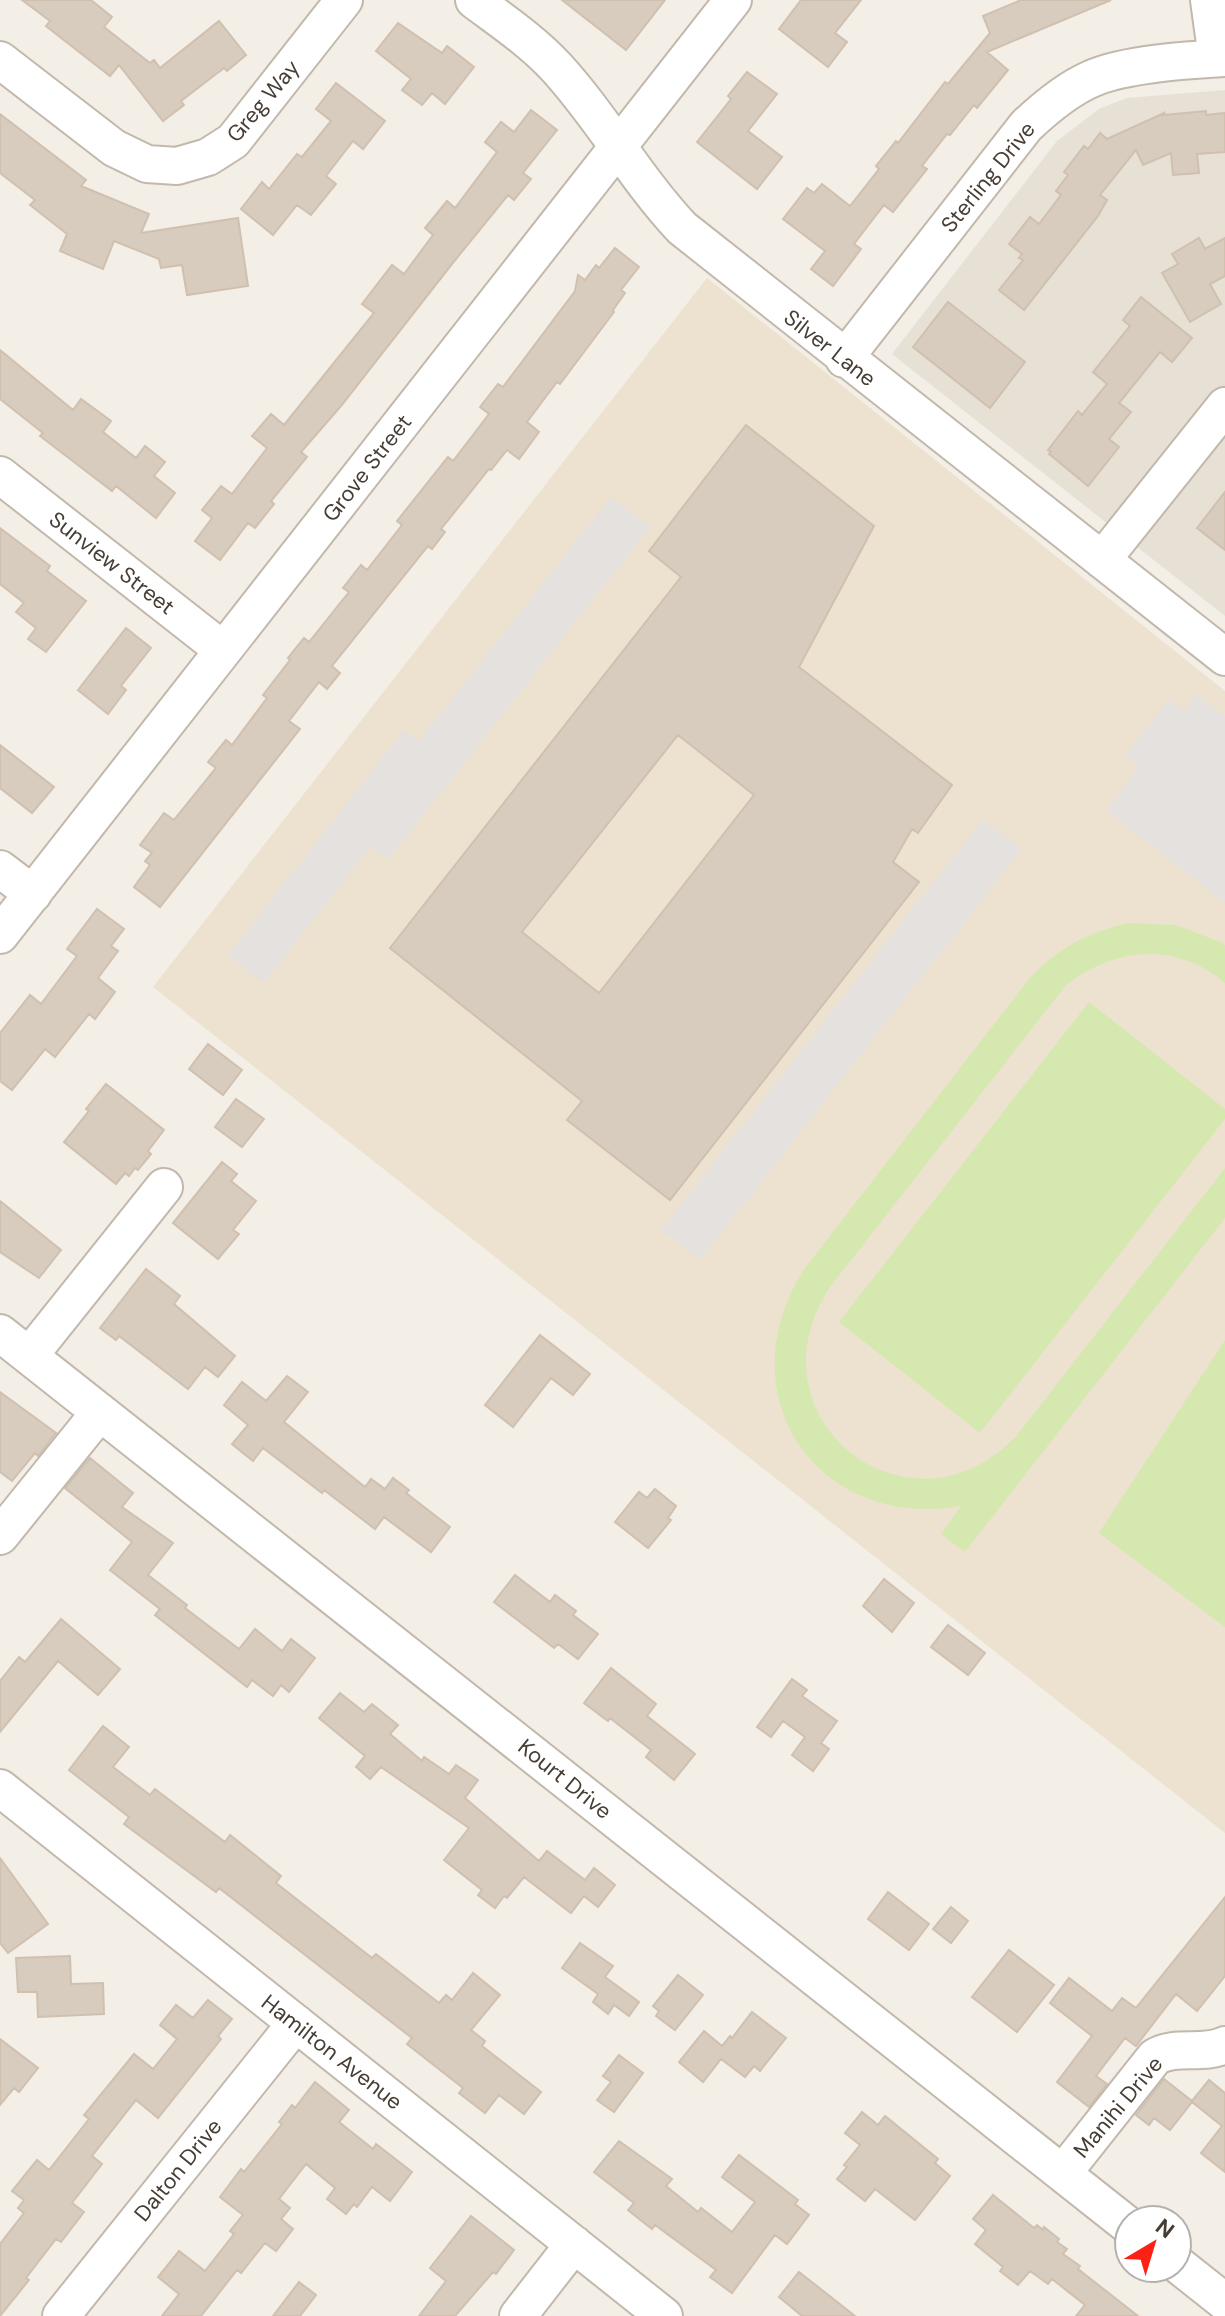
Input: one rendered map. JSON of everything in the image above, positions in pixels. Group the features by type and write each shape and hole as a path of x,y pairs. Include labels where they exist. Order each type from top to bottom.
{"street":[{"name":"Greg Way","path":"0,60 114,148 147,164 177,166 208,157 233,141 344,0"},
{"name":"Silver Lane","path":"474,0 554,65 653,197 682,228 1225,657"},
{"name":"Grove Street","path":"0,935 733,0"},
{"path":"1209,0 1221,58"},
{"name":"Sterling Drive","path":"844,359 1026,126 1051,102 1090,79 1117,70 1221,58"},
{"path":"1102,560 1225,406"},
{"name":"Sunview Street","path":"0,475 223,650"},
{"path":"0,869 33,894"},
{"path":"29,1356 164,1187"},
{"name":"Kourt Drive","path":"0,1333 1113,2213"},
{"path":"0,1536 100,1412"},
{"name":"Hamilton Avenue","path":"0,1788 664,2316"},
{"name":"Dalton Drive","path":"61,2316 296,2023"},
{"name":"Manihi Drive","path":"1063,2173 1155,2057 1169,2050 1205,2051 1225,2045"},
{"path":"518,2316 574,2244"},
{"path":"1193,2271 1218,2283"}],"shaded area":[{"path":"1225,90 1225,616 892,354 1057,141 1099,109 1127,98"},
{"path":"707,278 1225,691 1225,1833 153,987"},
{"path":"611,497 650,527 389,859 371,846 264,983 228,955 404,730 419,741"},
{"path":"1197,695 1225,717 1225,903 1106,810 1139,767 1125,755 1169,699 1185,711"},
{"path":"983,819 1022,849 700,1260 661,1230"}],"green space":[{"path":"1129,923 1176,925 1225,945 1225,983 1187,960 1146,954 1104,963 1066,985 830,1287 809,1336 808,1382 823,1422 852,1454 889,1473 932,1479 976,1466 1018,1434 1225,1168 1225,1218 965,1552 941,1534 961,1506 909,1508 864,1497 826,1474 798,1443 780,1404 775,1361 782,1315 805,1268 1029,979 1051,958 1074,943"},
{"path":"1089,1002 1225,1109 1225,1119 980,1433 839,1322"},
{"path":"1225,1340 1225,1627 1099,1533"}],"building":[{"path":"22,0 91,0 112,17 104,27 150,63 154,60 160,68 219,21 246,55 181,101 184,105 163,121 119,65 110,76 46,26 50,21"},
{"path":"562,0 665,0 626,50"},
{"path":"801,0 861,0 835,33 847,42 828,67 779,29"},
{"path":"1021,0 1111,0 987,52 1008,70 977,108 974,105 950,135 947,134 922,166 927,169 893,212 884,205 854,244 861,249 833,286 811,269 825,251 783,219 807,188 814,193 822,184 850,206 896,141 898,143 945,82 948,84 990,33 983,16"},
{"path":"398,23 442,53 447,46 474,67 445,104 432,93 422,105 402,90 411,79 376,51"},
{"path":"747,72 777,94 748,131 782,157 757,189 697,142 731,99 728,96"},
{"path":"336,83 385,121 363,149 353,141 326,176 336,184 311,215 297,205 273,235 241,209 262,182 269,189 297,154 302,157 331,121 316,109"},
{"path":"531,110 557,130 523,173 531,179 514,200 508,195 301,452 307,457 271,501 274,504 255,528 248,523 220,560 195,541 212,518 202,510 221,486 232,494 267,448 252,436 271,414 284,425 374,313 362,304 392,265 404,274 433,235 425,228 447,201 455,208 497,152 485,142 501,122 514,132"},
{"path":"1206,111 1206,115 1225,113 1225,152 1197,154 1199,173 1173,175 1171,153 1143,165 1136,150 1100,195 1107,200 1098,216 1024,310 999,290 1023,260 1019,258 1022,254 1009,244 1030,217 1039,224 1061,195 1056,191 1068,175 1064,172 1084,146 1088,149 1100,133 1107,139 1164,113"},
{"path":"0,114 86,180 81,186 149,214 141,233 238,218 248,286 187,295 182,265 161,268 159,259 114,241 103,269 60,251 67,234 30,205 35,200 0,173"},
{"path":"1199,238 1205,249 1225,238 1225,276 1210,284 1221,304 1190,322 1162,273 1178,264 1172,254"},
{"path":"615,248 639,267 621,290 625,293 614,312 527,422 539,432 519,459 507,450 441,529 445,532 432,549 428,546 332,666 340,673 327,689 319,682 289,721 300,729 160,907 134,887 150,865 145,861 152,853 140,845 164,813 174,820 216,768 208,762 226,740 232,745 267,698 263,695 290,660 288,658 304,638 309,642 349,592 343,588 361,565 367,570 402,525 397,521 448,457 453,461 489,414 480,407 498,384 503,387 575,291 578,275 585,280"},
{"path":"1141,297 1192,338 1172,362 1160,352 1119,403 1131,412 1109,439 1119,447 1088,486 1048,450 1078,411 1082,415 1107,384 1093,372 1130,326 1123,320"},
{"path":"948,302 1025,362 990,408 913,347"},
{"path":"0,350 73,410 81,399 111,421 103,432 136,458 145,446 165,462 154,476 175,493 156,518 116,486 112,491 40,436 43,433 0,399"},
{"path":"746,425 874,526 799,667 952,785 918,833 912,829 893,862 919,882 670,1200 567,1120 582,1101 390,948 681,577 649,551","holes":["678,735 754,795 599,993 522,932"]},
{"path":"1225,492 1225,550 1197,528"},
{"path":"0,528 50,566 47,571 86,601 46,652 28,639 36,628 16,612 24,603 0,584"},
{"path":"126,628 151,648 121,686 126,690 108,714 78,690"},
{"path":"0,745 54,787 32,813 0,788"},
{"path":"97,909 124,929 111,946 118,951 98,978 115,992 95,1019 89,1014 55,1057 45,1049 12,1090 0,1081 0,1033 30,995 41,1004 77,956 67,949"},
{"path":"208,1044 242,1070 223,1095 189,1069"},
{"path":"106,1084 164,1130 138,1170 135,1168 129,1176 125,1173 116,1184 64,1142"},
{"path":"236,1099 264,1119 242,1147 215,1127"},
{"path":"222,1162 237,1174 231,1181 256,1201 233,1230 239,1234 218,1259 173,1223"},
{"path":"0,1201 61,1250 39,1278 0,1252"},
{"path":"146,1269 180,1296 174,1304 235,1356 218,1377 205,1367 188,1389 119,1336 116,1340 100,1328"},
{"path":"540,1335 590,1374 573,1395 551,1378 513,1427 485,1405"},
{"path":"287,1376 308,1392 284,1422 365,1487 371,1479 385,1489 393,1478 409,1490 406,1493 450,1527 431,1552 384,1517 375,1529 263,1448 253,1461 232,1444 248,1425 224,1405 242,1382 266,1401"},
{"path":"0,1392 56,1433 12,1481 0,1472"},
{"path":"90,1458 133,1493 122,1507 173,1543 148,1575 187,1605 185,1608 239,1649 255,1629 282,1651 291,1639 315,1658 289,1692 281,1685 273,1696 252,1680 247,1687 155,1615 160,1609 110,1570 132,1542 65,1488"},
{"path":"655,1489 676,1506 668,1518 671,1520 648,1548 615,1522 639,1492 647,1498"},
{"path":"515,1575 550,1602 555,1595 576,1611 573,1615 598,1634 578,1659 558,1644 554,1648 494,1602"},
{"path":"884,1579 914,1603 892,1632 863,1606"},
{"path":"61,1619 120,1669 98,1695 58,1661 0,1732 0,1681 19,1657 25,1662"},
{"path":"948,1625 985,1653 968,1675 931,1647"},
{"path":"611,1668 656,1704 647,1716 695,1754 674,1780 646,1757 651,1750 610,1718 608,1721 584,1703"},
{"path":"792,1679 807,1690 802,1696 837,1721 821,1743 829,1749 813,1771 792,1755 805,1737 783,1721 771,1737 757,1727"},
{"path":"340,1693 364,1712 372,1704 398,1725 390,1734 422,1761 424,1757 449,1774 456,1765 478,1780 465,1798 539,1861 547,1851 585,1880 594,1868 615,1885 598,1907 584,1896 571,1913 524,1877 495,1908 478,1895 482,1890 444,1860 469,1828 381,1767 370,1779 356,1767 365,1756 319,1718"},
{"path":"103,1726 129,1747 113,1767 150,1795 155,1789 225,1842 230,1835 281,1876 276,1883 372,1958 376,1954 439,2003 446,1995 452,2000 473,1973 500,1995 471,2030 485,2041 482,2046 541,2092 524,2114 499,2095 485,2113 459,2093 463,2088 407,2044 412,2038 219,1888 216,1892 124,1824 129,1817 69,1770"},
{"path":"0,1858 48,1924 8,1953 0,1943"},
{"path":"888,1892 929,1924 909,1950 868,1919"},
{"path":"1225,1897 1225,1976 1197,2011 1176,1994 1136,2046 1125,2038 1096,2076 1107,2084 1089,2107 1057,2082 1092,2036 1050,2003 1069,1978 1112,2011 1122,1998 1136,2008"},
{"path":"951,1907 968,1921 951,1943 933,1929"},
{"path":"580,1943 613,1966 605,1977 639,2002 629,2016 614,2005 608,2014 593,2002 598,1994 562,1968"},
{"path":"1009,1950 1054,1985 1017,2032 972,1997"},
{"path":"70,1956 71,1984 103,1983 104,2014 38,2017 37,1992 18,1992 16,1958"},
{"path":"678,1975 703,1995 675,2030 656,2016 659,2011 653,2006"},
{"path":"208,2000 232,2019 218,2036 221,2039 158,2118 136,2100 92,2156 102,2164 72,2203 84,2212 61,2242 56,2239 0,2316 0,2244 24,2213 18,2208 24,2200 12,2191 37,2160 49,2170 89,2119 84,2115 134,2054 153,2069 177,2039 160,2025 176,2005 193,2018"},
{"path":"752,2012 786,2038 760,2071 754,2066 745,2077 721,2059 703,2082 679,2062 704,2031 722,2046"},
{"path":"0,2039 38,2068 19,2092 14,2088 0,2105"},
{"path":"619,2055 643,2073 614,2112 597,2100 611,2082 603,2076"},
{"path":"1164,2079 1192,2101 1209,2080 1225,2093 1225,2172 1201,2153 1222,2126 1192,2102 1170,2130 1154,2118 1149,2125 1136,2115"},
{"path":"315,2082 349,2110 339,2122 373,2149 376,2144 412,2172 390,2201 372,2187 357,2207 354,2204 346,2214 327,2199 335,2188 306,2164 279,2199 290,2208 281,2219 293,2229 276,2251 265,2243 241,2273 237,2270 201,2316 162,2316 179,2294 158,2277 179,2251 205,2271 234,2234 230,2231 243,2215 220,2197 282,2124 279,2122 292,2105 295,2108"},
{"path":"862,2112 878,2125 885,2116 938,2159 935,2163 950,2176 915,2220 875,2189 865,2201 837,2179 860,2145 845,2133"},
{"path":"619,2141 672,2179 666,2186 698,2212 701,2208 732,2232 755,2202 722,2177 739,2155 798,2200 795,2204 809,2215 787,2244 775,2235 732,2293 710,2277 716,2270 655,2225 652,2229 628,2210 634,2203 594,2172"},
{"path":"993,2195 1034,2228 1037,2225 1043,2230 1044,2227 1059,2239 1057,2242 1067,2249 1063,2254 1080,2266 1078,2269 1138,2316 1076,2316 1085,2305 1052,2279 1048,2284 1030,2271 1018,2285 1000,2271 1003,2267 975,2244 986,2230 973,2219"},
{"path":"471,2216 514,2250 496,2274 493,2272 455,2316 419,2316 446,2281 430,2268"},
{"path":"799,2272 855,2316 802,2316 779,2297"},
{"path":"299,2282 316,2295 300,2316 273,2316"}]}
